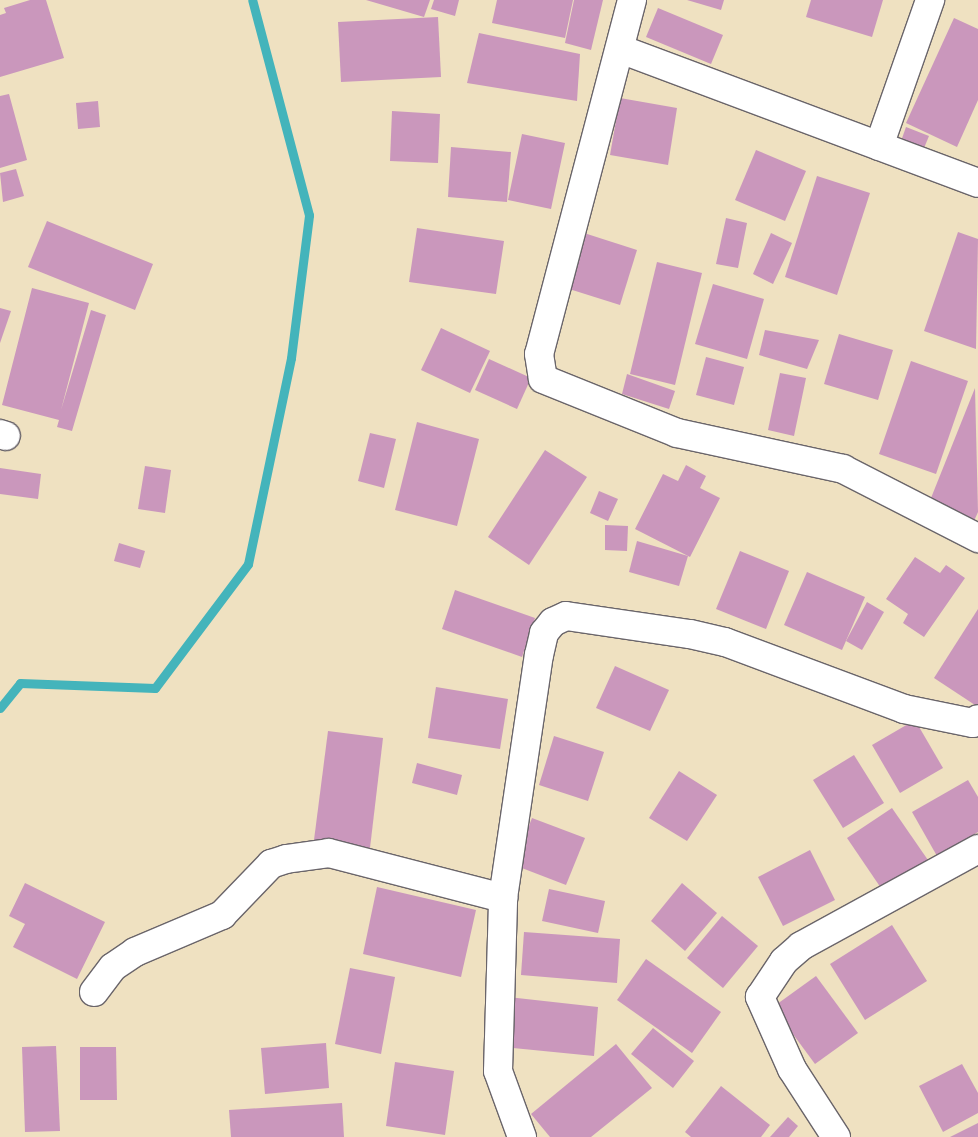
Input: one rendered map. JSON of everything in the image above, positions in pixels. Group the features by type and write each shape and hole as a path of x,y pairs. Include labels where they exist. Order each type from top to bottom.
{"street":[{"path":"632,0 539,354 543,379 676,433 843,468 978,538"},
{"path":"879,146 930,0"},
{"path":"620,49 978,183"},
{"path":"522,1137 498,1071 503,898 544,633 566,616 725,642 872,699 976,725"},
{"path":"836,1137 792,1070 760,996 779,968 801,946 978,850"},
{"path":"94,992 113,967 135,952 222,915 271,864 286,859 329,853 503,898"}],"building":[{"path":"30,0 46,0 64,58 0,77 0,15 6,13 4,8"},
{"path":"366,0 430,0 424,17"},
{"path":"434,0 459,0 455,16 431,9"},
{"path":"497,0 573,0 565,38 492,23"},
{"path":"574,0 603,0 591,50 565,43"},
{"path":"687,0 724,0 721,10"},
{"path":"811,0 883,0 872,37 806,17"},
{"path":"658,8 723,35 711,64 646,37"},
{"path":"438,17 441,77 341,82 338,22"},
{"path":"954,18 978,29 978,100 957,147 906,123"},
{"path":"479,33 580,54 577,101 467,83"},
{"path":"9,94 27,160 0,168 0,96"},
{"path":"620,98 677,108 668,165 610,155"},
{"path":"98,101 100,127 78,129 76,103"},
{"path":"392,111 440,114 438,163 390,161"},
{"path":"906,127 929,136 922,153 900,144"},
{"path":"522,134 565,143 551,209 508,200"},
{"path":"451,147 511,152 507,202 448,197"},
{"path":"756,150 806,171 785,221 735,200"},
{"path":"16,169 24,196 3,202 0,173"},
{"path":"817,176 870,193 837,295 785,277"},
{"path":"726,218 747,223 738,268 716,264"},
{"path":"47,221 153,264 135,310 28,267"},
{"path":"417,228 504,241 496,294 409,282"},
{"path":"958,232 978,239 976,349 924,331"},
{"path":"584,233 637,250 620,305 566,288"},
{"path":"771,233 792,243 773,284 753,274"},
{"path":"657,262 702,273 675,385 630,374"},
{"path":"713,284 764,299 747,359 695,344"},
{"path":"32,288 89,303 61,410 91,310 106,315 72,431 57,427 59,420 2,405"},
{"path":"0,308 11,311 0,343"},
{"path":"441,328 490,351 470,393 421,370"},
{"path":"765,330 819,340 807,369 759,355"},
{"path":"839,334 893,350 878,400 824,384"},
{"path":"706,357 744,367 734,405 696,395"},
{"path":"489,359 531,378 517,409 475,390"},
{"path":"911,361 968,381 936,474 879,454"},
{"path":"780,373 806,378 794,436 768,430"},
{"path":"627,374 675,391 669,409 622,394"},
{"path":"975,388 978,512 974,521 929,503"},
{"path":"417,422 479,439 457,526 395,510"},
{"path":"370,433 396,439 384,488 358,481"},
{"path":"545,450 587,477 529,565 488,537"},
{"path":"686,465 706,476 700,488 720,498 690,557 635,529 663,474 678,481"},
{"path":"145,466 171,470 165,513 138,509"},
{"path":"0,468 41,474 38,499 0,494"},
{"path":"599,491 618,499 608,521 590,513"},
{"path":"605,525 628,526 627,551 605,550"},
{"path":"637,541 688,556 679,586 629,572"},
{"path":"119,543 145,551 140,568 114,561"},
{"path":"740,551 789,571 766,629 716,609"},
{"path":"915,557 940,573 946,565 965,578 924,637 903,623 908,614 886,599"},
{"path":"807,572 865,597 842,650 784,625"},
{"path":"455,590 535,618 522,657 442,629"},
{"path":"867,602 884,612 862,650 846,641"},
{"path":"978,609 978,707 934,678"},
{"path":"615,666 669,690 650,731 596,708"},
{"path":"436,687 508,699 500,749 428,738"},
{"path":"915,720 943,768 900,793 872,745"},
{"path":"328,731 383,738 370,848 314,840"},
{"path":"554,736 604,752 588,801 539,785"},
{"path":"854,755 884,803 843,828 813,780"},
{"path":"417,763 462,775 457,795 412,783"},
{"path":"679,771 717,795 687,841 649,818"},
{"path":"968,780 978,797 978,832 937,856 912,812"},
{"path":"892,808 930,863 885,894 847,838"},
{"path":"532,818 585,838 566,885 514,865"},
{"path":"810,850 835,900 783,926 758,877"},
{"path":"25,883 105,922 77,979 13,947 25,924 9,916"},
{"path":"682,883 717,913 685,951 651,921"},
{"path":"377,887 476,910 461,977 363,954"},
{"path":"549,889 605,901 598,933 542,921"},
{"path":"722,916 758,946 723,988 687,958"},
{"path":"892,925 927,981 865,1020 830,964"},
{"path":"524,932 620,939 617,983 521,975"},
{"path":"646,959 721,1012 692,1053 617,1000"},
{"path":"350,968 395,977 381,1054 335,1044"},
{"path":"816,976 858,1033 815,1064 773,1007"},
{"path":"507,997 598,1007 594,1056 502,1047"},
{"path":"653,1028 694,1061 673,1088 631,1054"},
{"path":"326,1043 329,1088 265,1094 261,1048"},
{"path":"616,1044 652,1088 591,1137 550,1137 531,1114"},
{"path":"56,1046 60,1131 25,1132 22,1047"},
{"path":"80,1047 116,1047 117,1100 80,1100"},
{"path":"395,1062 454,1071 445,1135 386,1126"},
{"path":"962,1064 978,1093 978,1113 943,1132 919,1086"},
{"path":"721,1086 770,1125 761,1137 691,1137 685,1132"},
{"path":"342,1103 344,1137 231,1137 229,1110"},
{"path":"788,1117 798,1126 789,1137 770,1137"},
{"path":"978,1123 978,1137 950,1137"}],"waterway":[{"path":"0,708 20,683 155,688 248,564 291,358 309,215 252,0"}]}
